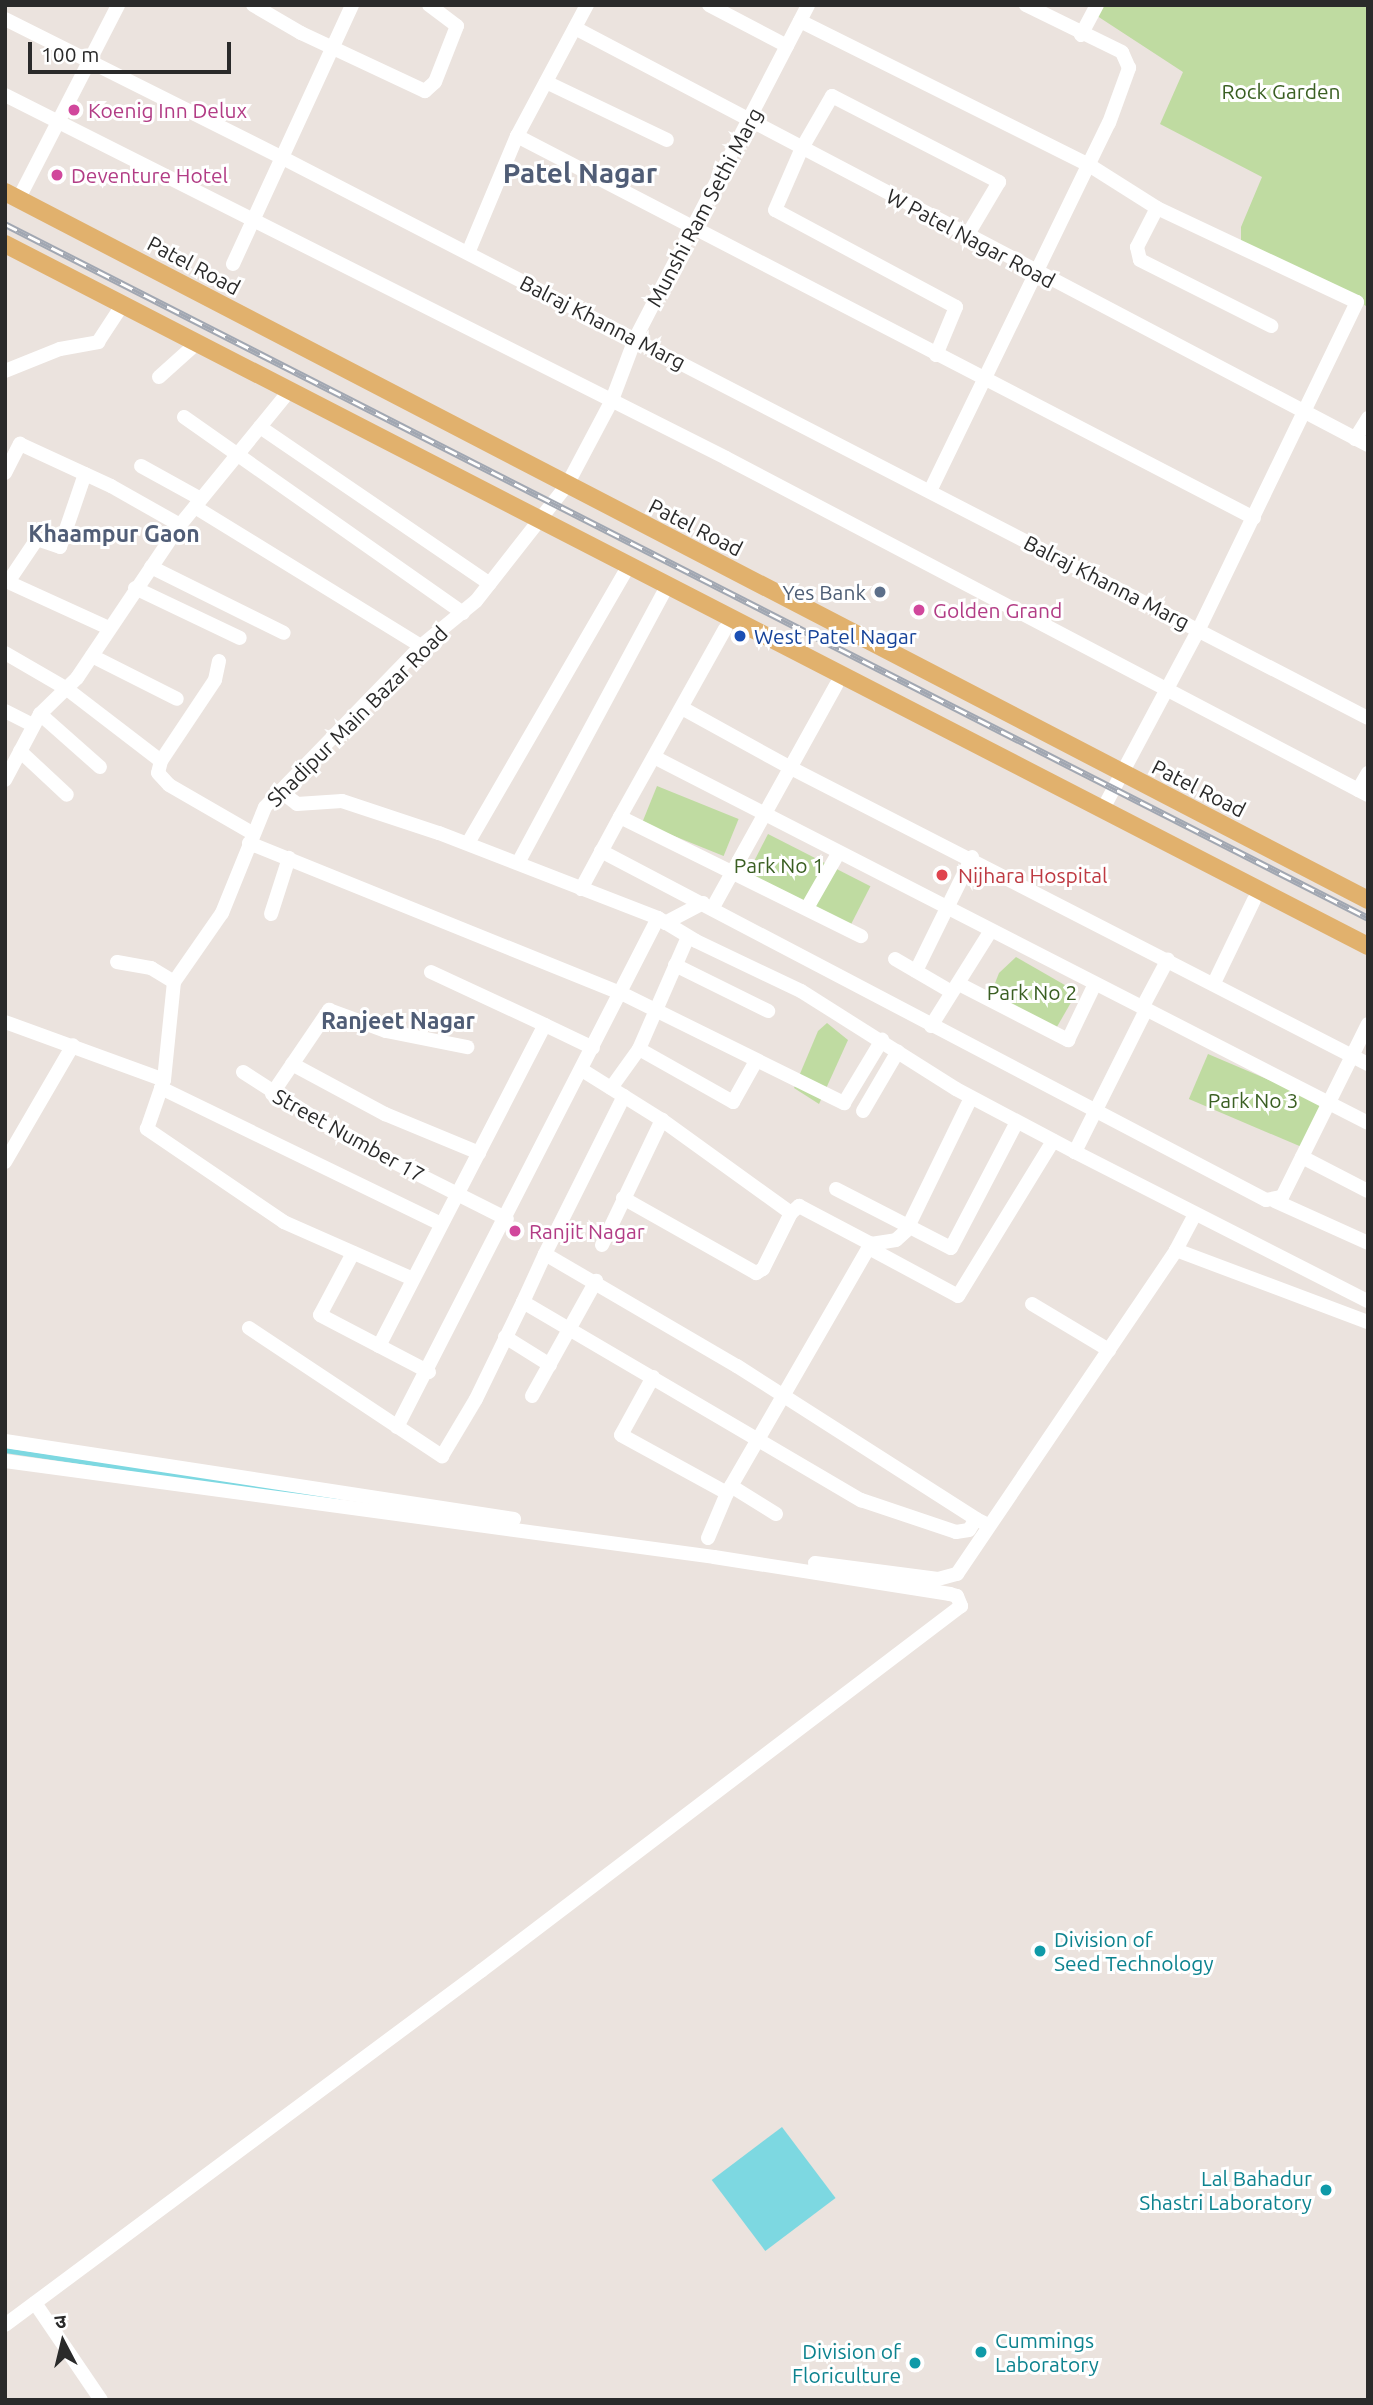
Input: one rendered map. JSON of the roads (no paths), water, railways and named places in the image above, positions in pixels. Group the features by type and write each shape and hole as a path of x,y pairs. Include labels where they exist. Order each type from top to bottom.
{"main road":[{"name":"Patel Road","path":"12,195 1122,775 1368,900"},
{"path":"5,244 1368,946"}],"street":[{"path":"12,195 58,120 118,5"},
{"path":"253,5 331,48 425,91 435,82 457,26 429,5"},
{"path":"233,264 279,156 352,5"},
{"path":"468,253 517,136 587,5"},
{"path":"709,5 787,46"},
{"name":"Munshi Ram Sethi Marg","path":"541,520 567,485 612,400 635,339 808,5"},
{"path":"930,491 1034,272 1089,165 1129,68 1122,52 1081,35 1026,5"},
{"path":"1081,35 1097,5"},
{"name":"Balraj Khanna Marg","path":"5,19 279,156 1368,718"},
{"path":"800,21 1089,165 1157,208 1357,302 1306,414 1199,629"},
{"name":"W Patel Nagar Road","path":"575,28 1361,442"},
{"path":"546,82 667,140"},
{"path":"5,95 612,400 1363,792 1368,773"},
{"path":"936,355 956,307 775,210 802,148 832,96 999,182 967,236"},
{"path":"517,136 691,230 1254,518"},
{"path":"1157,208 1138,247 1140,260 1271,326"},
{"path":"5,371 60,349 98,342 123,304"},
{"path":"159,377 198,342"},
{"path":"7,770 37,720 67,689 92,656 135,588 180,525 290,390"},
{"path":"184,417 463,613"},
{"path":"1361,442 1368,418"},
{"path":"260,427 490,584"},
{"path":"5,473 20,444 85,474 180,525"},
{"path":"141,466 421,646"},
{"path":"85,474 60,547 37,539 8,582 109,628"},
{"name":"Shadipur Main Bazar Road","path":"353,1253 284,1222 147,1129 163,1084 174,982 222,913 260,814 421,646 463,613 541,520"},
{"path":"467,843 629,565"},
{"path":"151,567 284,633"},
{"path":"518,863 668,585"},
{"path":"135,588 240,638"},
{"path":"581,889 725,629"},
{"name":"Balraj Khanna Marg","path":"1103,808 1199,629"},
{"path":"5,653 67,689 161,761"},
{"path":"92,656 177,699"},
{"path":"219,661 215,680 158,768 164,781 251,838 289,858 621,993 844,1103 881,1040"},
{"path":"397,1427 429,1372 621,993 662,921 707,906 732,870 762,811 836,685"},
{"path":"682,708 789,767 972,857 1368,1064"},
{"path":"5,711 37,720 100,766"},
{"path":"20,751 67,794"},
{"path":"654,757 990,932 1368,1122"},
{"path":"280,791 297,804 342,802 467,843 662,921 688,937 801,991 971,1098 1195,1215 1368,1301"},
{"path":"620,817 861,936"},
{"path":"601,852 1096,1113 1368,1243"},
{"path":"807,908 839,852"},
{"path":"916,971 972,857"},
{"path":"271,914 289,858"},
{"path":"1214,983 1254,900"},
{"path":"931,1026 990,932"},
{"path":"249,1328 442,1456 523,1302 688,937"},
{"path":"895,959 1068,1040 1095,984"},
{"path":"1075,1152 1168,959"},
{"path":"117,962 151,968 174,982"},
{"path":"675,965 768,1011"},
{"path":"431,972 593,1048"},
{"path":"272,1094 329,1010 386,1031 467,1047"},
{"path":"5,1022 73,1045 163,1084 442,1224"},
{"path":"1275,1200 1282,1197 1368,1024"},
{"path":"379,1346 545,1026"},
{"path":"5,1162 73,1045"},
{"path":"639,1049 733,1102 756,1061"},
{"path":"863,1111 898,1051"},
{"path":"292,1064 385,1114 479,1153"},
{"path":"582,1070 662,1120 791,1213"},
{"name":"Street Number 17","path":"243,1072 272,1094 346,1138 507,1219"},
{"path":"708,1538 729,1490 786,1397 870,1246 896,1240 908,1228 971,1098"},
{"path":"602,1245 662,1120"},
{"path":"836,1189 951,1248 1017,1122"},
{"path":"623,1198 756,1273 764,1269 791,1213 799,1206 958,1296 1053,1141"},
{"path":"1302,1157 1368,1191"},
{"path":"5,1441 335,1494 937,1579 957,1574 992,1527 1175,1250 1195,1215"},
{"path":"1175,1250 1368,1322"},
{"path":"413,1279 353,1253 320,1315 429,1372"},
{"path":"545,1254 596,1281 786,1397 992,1527"},
{"path":"532,1396 596,1281"},
{"path":"523,1302 861,1500 906,1518 962,1532 976,1519"},
{"path":"1032,1304 1109,1350"},
{"path":"505,1337 550,1365"},
{"path":"653,1377 621,1434 776,1514"},
{"path":"5,1461 714,1557 950,1594 957,1596 961,1606 5,2325"},
{"path":"35,2304 101,2400"}],"water":[{"path":"782,2127 836,2198 765,2251 712,2180"}],"waterway":[{"path":"5,1450 337,1499"}],"railway":[{"path":"5,224 1368,918"}],"place":[{"name":"Koenig Inn Delux","path":"74,110"},
{"name":"Deventure Hotel","path":"57,175"},
{"name":"Yes Bank","path":"880,592"},
{"name":"Golden Grand","path":"919,610"},
{"name":"West Patel Nagar","path":"740,636"},
{"name":"Nijhara Hospital","path":"942,875"},
{"name":"Ranjit Nagar","path":"515,1231"},
{"name":"Division of Seed Technology","path":"1040,1951"},
{"name":"Lal Bahadur Shastri Laboratory","path":"1326,2190"},
{"name":"Cummings Laboratory","path":"981,2352"},
{"name":"Division of Floriculture","path":"915,2363"}],"district":[{"name":"Patel Nagar","path":"580,173"},
{"name":"Khaampur Gaon","path":"114,534"},
{"name":"Ranjeet Nagar","path":"398,1021"}],"park label":[{"name":"Rock Garden","path":"1281,91"},
{"name":"Park No 1","path":"779,865"},
{"name":"Park No 2","path":"1032,992"},
{"name":"Park No 3","path":"1253,1100"}]}
